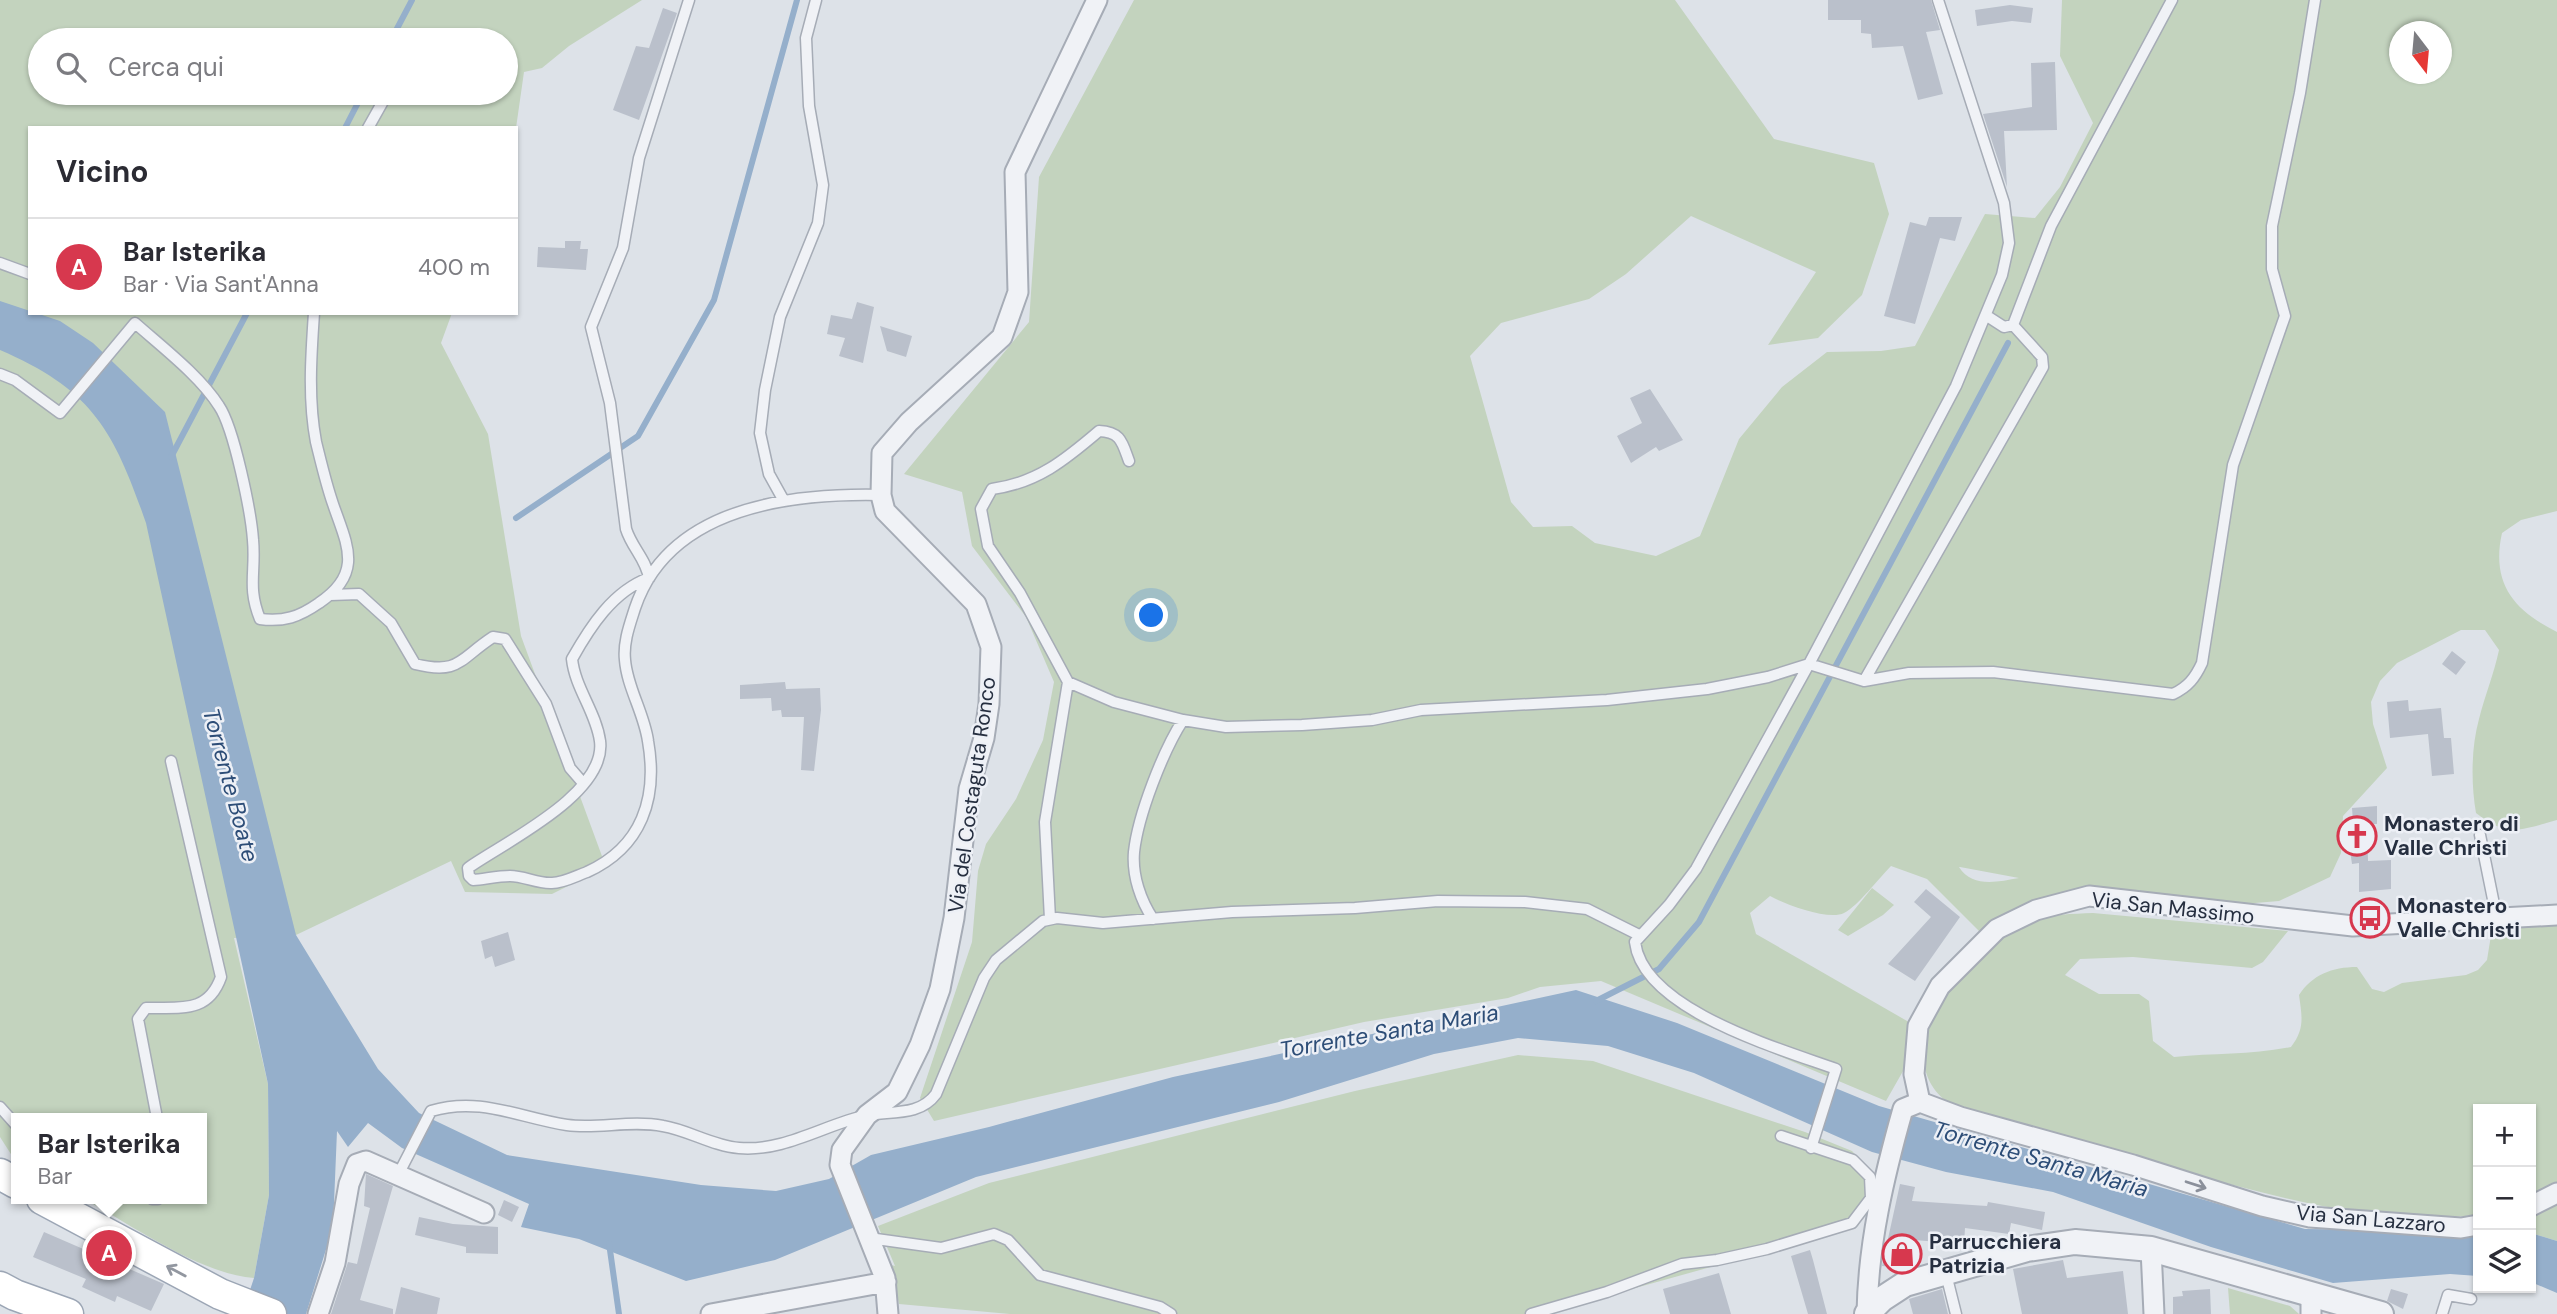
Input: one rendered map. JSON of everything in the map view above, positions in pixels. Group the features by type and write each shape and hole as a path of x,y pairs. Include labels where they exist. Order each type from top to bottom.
{"main road":[{"path":"48,1204 224,1303 271,1314"},
{"path":"0,1287 68,1314"}],"street":[{"path":"881,495 882,453 909,422 1002,337 1018,292 1015,172 1097,0"},
{"name":"Via del Costaguta Ronco","path":"868,1236 840,1165 842,1150 867,1115 897,1092 920,1045 940,989 954,918 969,789 984,738 991,647 976,604 885,511 881,495"},
{"name":"Via San Massimo","path":"1912,1106 1918,1026 1940,986 1997,929 2036,910 2090,896 2353,926 2557,915"},
{"path":"1872,1312 1868,1271 1888,1162 1912,1106"},
{"name":"Via San Lazzaro","path":"1912,1106 1954,1115 2133,1165 2262,1206 2335,1219 2473,1226"},
{"path":"318,1314 335,1263 349,1184 358,1164 366,1161 398,1173 484,1213"},
{"path":"2536,1204 2557,1193"},
{"path":"868,1236 886,1282 888,1314"},
{"path":"1872,1312 1905,1284 2027,1249 2076,1242 2151,1249 2308,1308 2381,1314"},
{"path":"2151,1249 2154,1314"},
{"path":"711,1314 886,1282"}],"lane":[{"path":"649,578 647,564 630,541 626,529 610,403 591,327 623,248 639,158 689,0"},
{"path":"784,500 769,474 760,433 765,390 780,317 818,223 823,184 809,106 806,38 817,0"},
{"path":"1813,1143 1836,1069 1706,1018 1660,986 1636,955 1634,942 1669,905 1696,869 1809,664 1956,386 2002,275 2009,243 2004,203 1938,0"},
{"path":"2013,325 2051,226 2172,0"},
{"path":"1068,682 1114,702 1183,720 1226,727 1302,725 1372,720 1421,710 1607,700 1707,689 1768,677 1809,664 1859,681 1909,673 1993,672 2173,694 2185,688 2196,677 2202,663 2233,465 2285,316 2272,269 2272,226 2300,93 2315,0"},
{"path":"369,126 381,105"},
{"path":"0,263 28,273"},
{"path":"0,374 15,380 60,413 135,323 174,357 220,406 240,464 253,541 251,596 260,619 281,622 330,595 345,576 350,547 333,503 316,440 310,382 314,315"},
{"path":"1987,316 2004,327 2013,325"},
{"path":"1859,681 2043,367 2042,357 2013,325"},
{"path":"1050,919 1045,822 1068,682 1020,593 988,545 981,509 992,489 1016,486 1066,461 1099,431 1113,431 1121,438 1129,461"},
{"path":"649,578 631,584 620,594 585,635 572,659 600,743 590,774 546,819 468,868 468,876 473,880 512,876 552,883 598,866 623,850 636,835 642,820 651,768 642,712 625,660 630,623 649,578 683,541 704,526 727,515 784,500 825,494 881,495"},
{"path":"330,595 359,594 391,623 415,664 441,670 459,664 493,637 505,639 546,704 570,768 583,783"},
{"path":"1153,919 1141,901 1134,853 1166,747 1183,720"},
{"path":"157,1113 138,1019 146,1008 193,1007 206,1001 216,992 221,977 171,761"},
{"path":"2480,835 2497,919"},
{"path":"398,1173 431,1111 449,1105 477,1105 509,1110 568,1125 663,1126 740,1148 796,1140 867,1115 904,1112 929,1103 936,1094 984,978 996,960 1029,930 1050,919 1102,923 1438,901 1525,902 1587,909 1639,935"},
{"path":"1531,1314 1607,1292 1682,1264 1717,1260 1767,1249 1852,1223 1871,1198 1870,1177 1853,1160 1813,1143 1781,1136"},
{"path":"868,1236 941,1248 994,1234 1008,1240 1040,1275 1160,1307 1171,1314"},
{"path":"1946,1272 1956,1314"},
{"path":"2442,1314 2448,1295 2471,1299"}],"green space":[{"path":"0,0 642,0 569,46 542,68 524,72 516,126 28,126 28,315 451,315 441,343 488,434 521,636 606,867 552,894 465,892 451,861 296,935 234,938 268,1084 269,1195 254,1278 233,1275 189,1258 93,1204 207,1204 207,1113 11,1113 11,1154 0,1137"},
{"path":"1134,0 1675,0 1774,139 1874,163 1889,214 1862,295 1818,338 1768,345 1816,272 1691,216 1626,274 1589,299 1501,323 1470,356 1511,502 1533,527 1572,526 1595,543 1656,556 1700,536 1739,439 1782,387 1827,352 1881,351 1915,346 1985,214 2035,218 2060,187 2093,123 2060,56 2062,0 2557,0 2557,511 2521,520 2502,533 2499,551 2503,580 2509,593 2528,614 2557,632 2557,820 2515,830 2497,826 2476,813 2473,790 2474,742 2499,650 2485,630 2461,630 2397,663 2380,681 2371,702 2373,724 2387,768 2343,816 2341,853 2330,877 2279,901 2231,905 2156,902 2062,893 2006,914 1983,935 1927,879 1891,866 1856,904 1837,915 1807,911 1770,896 1750,913 1756,934 1914,1025 1911,1057 1886,1101 1601,981 1540,987 1508,998 1364,1022 934,1121 920,1098 972,942 978,871 986,844 1016,799 1043,740 1054,682 1026,617 972,546 962,492 904,474 1029,322 1039,177","holes":["1960,867 2019,878 1994,882 1978,881 1964,874"]},
{"path":"1872,888 1894,905 1883,915 1848,936 1838,930"},
{"path":"2093,913 2288,931 2263,962 2252,968 2133,957 2080,959 2065,975 2099,994 2139,994 2149,1001 2153,1041 2174,1057 2247,1053 2291,1047 2300,1028 2299,995 2316,977 2339,969 2357,967 2372,989 2384,992 2402,983 2466,975 2478,970 2487,960 2492,929 2557,922 2557,1182 2536,1192 2536,1104 2473,1104 2473,1215 2439,1217 2364,1213 2255,1191 1956,1108 1933,1087 1924,1062 1927,1034 1940,1006 1959,979 2007,935 2030,922 2061,915"},
{"path":"1518,1055 1593,1061 1805,1132 1852,1151 1865,1165 1868,1181 1858,1226 1542,1314 1010,1314 899,1304 891,1265 895,1266 878,1226 989,1183 1355,1091"},
{"path":"2557,1204 2557,1241 2536,1235 2536,1213"},
{"path":"2228,1288 2290,1306 2299,1314 2230,1314"}],"water":[{"path":"0,301 28,310 28,315 42,315 60,321 93,343 165,412 296,935 378,1069 419,1113 507,1155 701,1185 776,1191 829,1179 871,1155 989,1127 1173,1077 1576,990 1677,1023 1879,1106 2305,1229 2473,1231 2473,1276 2450,1274 2333,1283 2211,1247 2053,1192 1946,1172 1872,1152 1694,1073 1608,1046 1518,1038 1434,1054 1279,1102 976,1177 775,1260 686,1281 579,1239 521,1227 529,1204 402,1148 368,1123 348,1147 337,1131 333,1227 306,1314 242,1314 254,1278 269,1195 268,1084 146,523 123,463 96,417 79,398 32,365 0,350"},
{"path":"2536,1235 2557,1241 2557,1293 2536,1284"}],"building":[{"path":"1828,0 1931,0 1940,30 1926,32 1943,94 1918,100 1903,46 1872,48 1871,34 1861,33 1861,20 1828,20"},
{"path":"2010,5 2033,8 2031,23 2012,21 1977,26 1975,10"},
{"path":"663,8 677,13 639,120 613,110 636,46 649,48"},
{"path":"2055,62 2057,130 2004,131 2007,187 1983,114 2032,107 2031,63"},
{"path":"1929,217 1962,217 1955,241 1940,238 1915,324 1884,316 1910,222 1926,226"},
{"path":"565,241 581,241 580,249 588,249 586,270 537,267 538,247 565,248"},
{"path":"857,302 874,307 863,363 839,356 845,338 827,334 831,315 852,319"},
{"path":"880,326 912,336 906,357 887,351"},
{"path":"1650,389 1683,440 1659,451 1656,447 1631,463 1617,436 1642,423 1630,398"},
{"path":"2452,651 2466,662 2456,675 2442,664"},
{"path":"785,682 786,689 820,688 821,710 814,771 801,770 804,717 782,717 781,710 772,711 771,698 740,699 740,685"},
{"path":"2408,700 2409,711 2441,708 2444,738 2451,738 2454,774 2432,776 2428,734 2390,738 2387,702"},
{"path":"2377,806 2377,824 2367,824 2368,861 2391,860 2391,889 2359,892 2359,863 2352,864 2346,823 2353,822 2352,808"},
{"path":"1926,889 1960,917 1915,981 1888,964 1931,917 1914,902"},
{"path":"508,932 515,960 495,967 492,956 485,959 481,941"},
{"path":"366,1174 393,1186 360,1300 393,1309 393,1314 331,1314 348,1262 357,1264 370,1208 364,1206"},
{"path":"1900,1184 1915,1187 1912,1201 1987,1206 1988,1202 2045,1212 2042,1230 2011,1223 2009,1234 1965,1228 1964,1244 1914,1240 1907,1268 1882,1266"},
{"path":"504,1200 519,1207 512,1222 498,1215"},
{"path":"419,1217 453,1224 498,1227 498,1254 466,1253 466,1247 415,1235"},
{"path":"44,1232 164,1284 151,1311 117,1296 115,1302 82,1287 86,1279 33,1257"},
{"path":"1810,1250 1827,1314 1808,1314 1791,1256"},
{"path":"2063,1260 2067,1278 2123,1271 2128,1314 2022,1314 2013,1269"},
{"path":"1719,1273 1731,1314 1670,1314 1663,1289"},
{"path":"401,1287 440,1298 437,1314 395,1314"},
{"path":"1942,1289 1948,1314 1913,1314 1909,1299"},
{"path":"2210,1289 2211,1314 2173,1314 2173,1297 2183,1296 2182,1291"},
{"path":"2391,1289 2408,1294 2403,1309 2387,1301"}],"waterway":[{"path":"397,28 412,0"},
{"path":"516,518 638,436 714,300 797,0"},
{"path":"346,126 357,105"},
{"path":"171,457 246,315"},
{"path":"1596,1001 1659,969 1699,922 2008,343"},
{"path":"609,1243 619,1314"}],"place":[{"name":"Monastero di Valle Christi","path":"2357,836"},
{"name":"Monastero Valle Christi","path":"2370,918"},
{"name":"Bar Isterika","path":"109,1253"},
{"name":"Parrucchiera Patrizia","path":"1902,1254"}],"water label":[{"name":"Torrente Boate","path":"231,785"},
{"name":"Torrente Santa Maria","path":"1389,1031"},
{"name":"Torrente Santa Maria","path":"2041,1159"}]}
